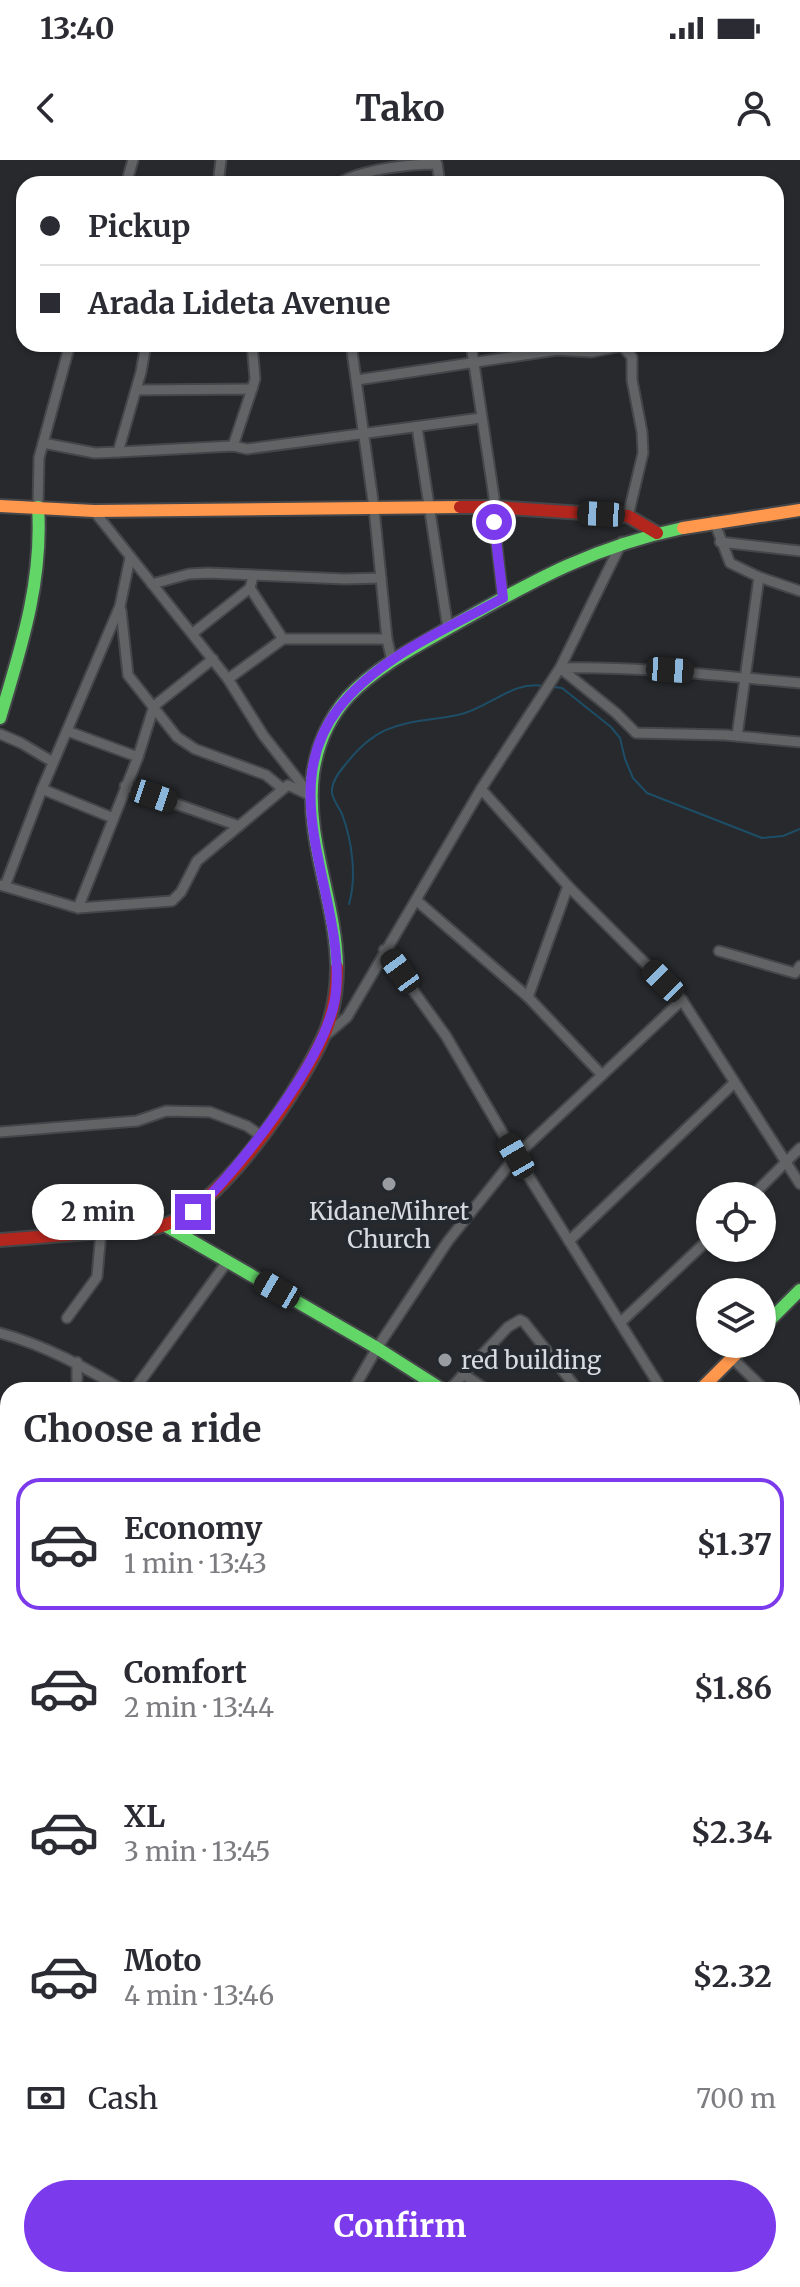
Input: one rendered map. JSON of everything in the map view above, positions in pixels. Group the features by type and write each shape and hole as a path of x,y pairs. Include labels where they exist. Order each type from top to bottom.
{"main road":[{"path":"0,506 94,511 493,507 628,516 657,533"},
{"path":"0,718 30,614 41,530 38,507"},
{"path":"0,1240 166,1226 193,1212 217,1190 302,1075 323,1037 336,994 337,961 334,926 314,847 309,795 322,738 337,711 353,692 392,661 544,573 578,557 657,533 714,521 800,510"},
{"path":"166,1226 433,1382"},
{"path":"776,1314 800,1290"},
{"path":"708,1382 732,1358"}],"street":[{"path":"354,176 417,164 437,164 439,176"},
{"path":"381,171 382,176"},
{"path":"38,507 39,458 68,352"},
{"path":"118,452 144,352"},
{"path":"233,446 255,379 253,352"},
{"path":"352,352 392,661"},
{"path":"472,352 494,497 503,598"},
{"path":"357,380 474,363 518,352"},
{"path":"627,352 632,357 632,380 643,453 628,516"},
{"path":"136,390 252,389"},
{"path":"43,443 95,453 233,446 247,449 481,418"},
{"path":"417,427 448,629"},
{"path":"94,511 213,659 263,735 309,795"},
{"path":"714,521 730,563 800,591"},
{"path":"323,1037 347,1017 481,789 560,668 623,542"},
{"path":"720,542 800,551"},
{"path":"130,558 120,606 3,886 78,908 172,901 181,892 197,861 288,785 309,795"},
{"path":"152,584 208,573 381,578"},
{"path":"193,633 250,588 253,576"},
{"path":"737,736 759,577"},
{"path":"250,588 283,639"},
{"path":"120,606 128,675 184,743 266,775 283,789"},
{"path":"228,679 283,639 387,639"},
{"path":"78,908 138,757 154,706 213,659"},
{"path":"560,668 620,667 800,683"},
{"path":"560,668 636,733 737,736 800,742"},
{"path":"67,731 138,757"},
{"path":"0,734 53,762"},
{"path":"125,786 239,826"},
{"path":"42,789 113,818"},
{"path":"481,789 568,886 682,1000 800,1184"},
{"path":"528,997 568,886"},
{"path":"416,900 528,997 602,1075"},
{"path":"384,950 446,1036 516,1156 657,1382"},
{"path":"719,951 795,973 800,966"},
{"path":"358,1382 448,1241 516,1156 682,1000"},
{"path":"569,1241 734,1083"},
{"path":"0,1132 137,1121 166,1111 195,1111 222,1116 260,1135"},
{"path":"766,1182 800,1148"},
{"path":"67,1318 97,1277 101,1232"},
{"path":"621,1322 696,1251"},
{"path":"140,1382 227,1262"},
{"path":"454,1382 508,1327 520,1320 572,1382"},
{"path":"0,1333 77,1362 110,1382"},
{"path":"732,1358 757,1382"},
{"path":"77,1362 77,1382"},
{"path":"463,1374 475,1382"}],"waterway":[{"path":"349,904 353,882 351,847 332,788 338,774 358,750 383,731 396,726 458,715 521,687 543,686"},
{"path":"554,687 562,688 611,727 620,738 633,778 647,793 762,838 783,836 800,829"}],"traffic: fast":[{"path":"0,718 23,640 34,588 38,507"},
{"path":"337,967 332,918 313,823 312,799 317,753 341,705 359,686 398,657 537,580 591,555 683,528"},
{"path":"166,1226 430,1382"},
{"path":"776,1314 800,1290"}],"traffic: slow":[{"path":"0,506 94,511 460,507"},
{"path":"683,528 800,510"},
{"path":"708,1382 732,1358"}],"traffic: jam":[{"path":"460,507 628,516 657,533"},
{"path":"0,1240 153,1228 177,1219 203,1201 230,1176 255,1146 299,1082 332,1013 337,967"}],"place":[{"name":"KidaneMihret Church","path":"389,1184"},
{"name":"red building","path":"445,1360"}],"route":[{"path":"193,1212 217,1190 302,1075 323,1037 336,994 334,926 314,847 309,795 322,738 337,711 353,692 392,661 503,598 494,522"}]}
